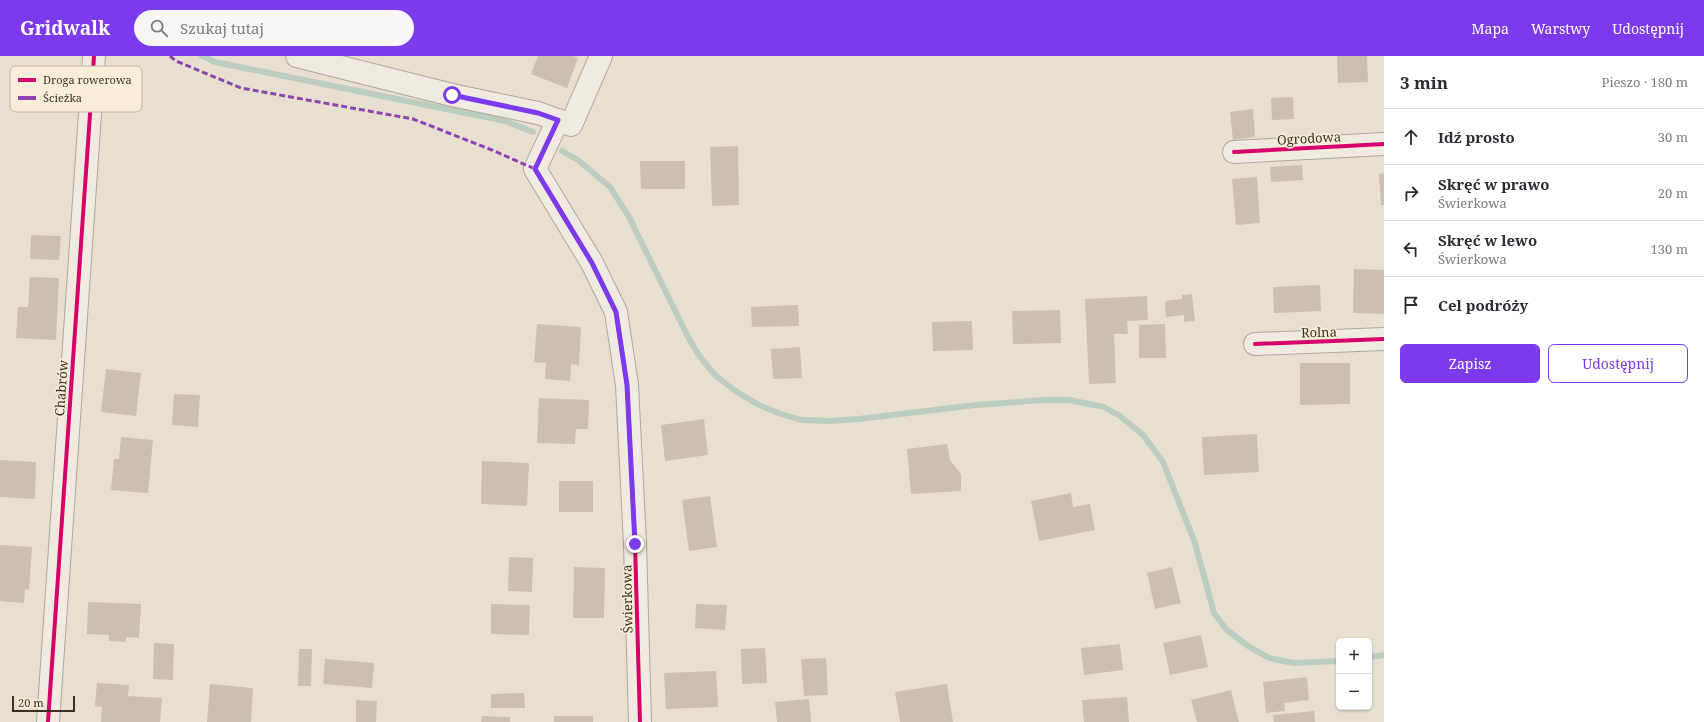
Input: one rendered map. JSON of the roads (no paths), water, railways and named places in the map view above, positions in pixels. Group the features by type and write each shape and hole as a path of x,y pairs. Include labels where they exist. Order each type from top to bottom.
{"street":[{"name":"Chabrów","path":"93,66 94,56"},
{"path":"297,56 452,95 538,113 571,125 601,56"},
{"name":"Chabrów","path":"48,722 90,112"},
{"name":"Świerkowa","path":"558,120 535,169 592,263 616,312 627,385 635,544 640,722"},
{"name":"Ogrodowa","path":"1234,152 1384,144"},
{"name":"Rolna","path":"1256,344 1384,339"}],"waterway":[{"path":"202,56 215,62 505,121 533,132"},
{"path":"562,151 578,160 610,187 629,217 689,339 700,357 716,376 734,390 757,404 778,413 801,420 829,421 859,419 976,405 1044,400 1069,400 1104,407 1120,416 1143,435 1163,462 1195,543 1214,613 1227,630 1248,646 1269,658 1293,663 1336,661"},
{"path":"1372,657 1384,655"}]}
